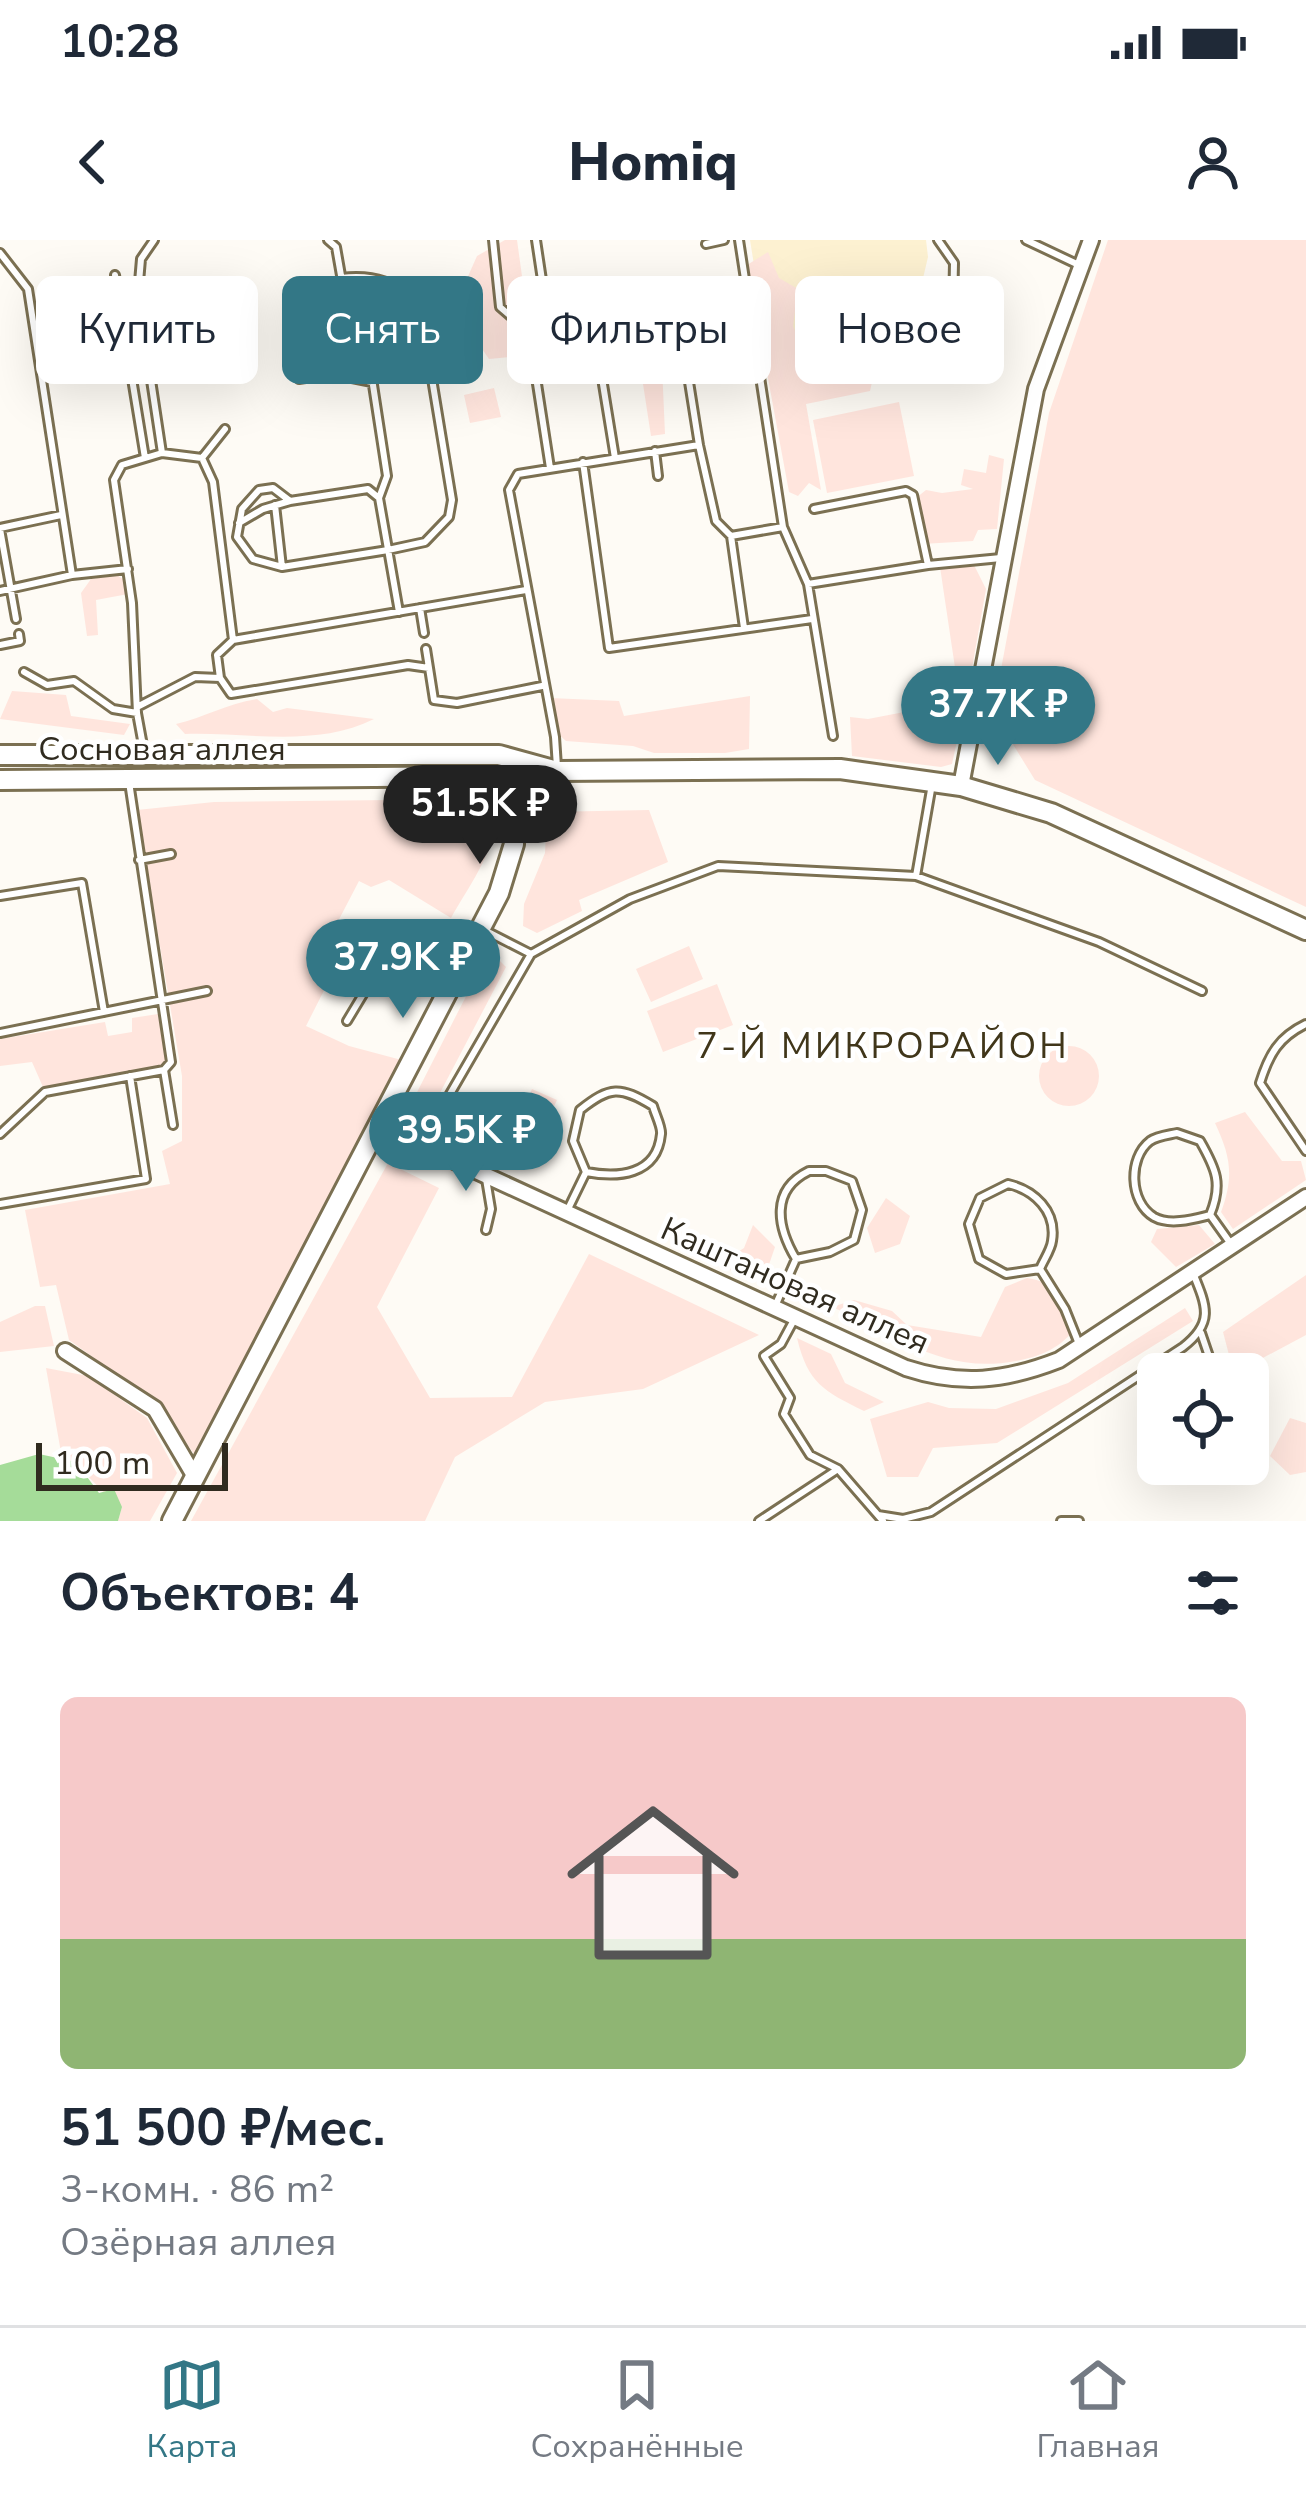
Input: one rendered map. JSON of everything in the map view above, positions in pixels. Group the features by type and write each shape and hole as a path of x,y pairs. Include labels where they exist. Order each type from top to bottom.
{"main road":[{"name":"Сосновая аллея","path":"0,755 499,755 544,772"},
{"name":"Сосновая аллея","path":"2,782 840,770 933,780 1051,813 1306,930"},
{"path":"172,1521 481,929 508,868 517,805 524,790 544,772"},
{"path":"483,778 512,785 517,805"}],"street":[{"path":"961,786 1036,388 1091,240"},
{"name":"Каштановая аллея","path":"379,1126 938,1378 994,1381 1081,1348 1304,1203"},
{"path":"65,1351 155,1409 195,1477"}],"lane":[{"path":"154,240 141,260 138,294 162,453"},
{"path":"328,240 336,247 341,276"},
{"path":"493,240 500,307 507,313"},
{"path":"536,240 541,276"},
{"path":"706,244 724,240"},
{"path":"739,240 783,526 808,584 832,736"},
{"path":"938,240 954,263 954,276"},
{"path":"1026,240 1081,266"},
{"path":"0,253 28,289 72,574"},
{"path":"115,275 146,458"},
{"path":"615,458 593,323 613,298 665,290 676,300 699,445 716,521 731,536 744,628"},
{"path":"372,384 387,476 379,498 399,611"},
{"path":"290,501 273,488 259,490 242,509 237,537 253,559 282,567 425,542 449,517 452,500 433,384"},
{"path":"537,384 550,467"},
{"path":"202,458 226,429"},
{"path":"544,772 555,736 509,490 518,474 699,445"},
{"path":"655,452 658,476"},
{"path":"144,755 128,569 114,480 122,465 162,453 202,458"},
{"path":"202,458 213,482 233,640"},
{"path":"584,463 610,648 812,619"},
{"path":"239,523 290,501 368,489 379,498"},
{"path":"814,509 906,491 913,494 928,565"},
{"path":"275,506 282,567"},
{"path":"16,619 0,528 61,515"},
{"path":"731,536 783,526"},
{"path":"808,584 1003,558"},
{"path":"0,591 72,574 128,569"},
{"path":"429,668 408,665 231,694 220,678 217,655 233,640 526,590"},
{"path":"420,608 424,633"},
{"path":"0,645 20,641 19,634"},
{"path":"426,649 434,700 457,703 542,686"},
{"path":"24,673 47,685 74,681 112,709 137,710 195,677 220,678"},
{"path":"0,1134 45,1092 164,1070 171,1062 129,779"},
{"path":"916,876 933,780"},
{"path":"139,860 171,854"},
{"path":"428,1132 531,954 630,899 718,866 916,876 1099,942 1202,992"},
{"path":"0,896 82,883 104,1012"},
{"path":"347,1021 386,956 429,938 481,929 531,954"},
{"path":"0,1033 207,991"},
{"path":"1306,1024 1284,1035 1267,1060 1260,1083 1306,1150"},
{"path":"164,1070 173,1125"},
{"path":"0,1204 146,1179 130,1076"},
{"path":"566,1213 586,1172 573,1142 580,1109 603,1091 630,1092 653,1106 661,1134 649,1163 620,1178 586,1172"},
{"path":"1177,1133 1200,1141 1213,1164 1219,1193 1210,1215 1174,1221 1153,1216 1140,1200 1133,1177 1137,1156 1152,1139 1177,1133"},
{"path":"826,1171 852,1181 862,1210 854,1240 830,1252 796,1259 783,1237 780,1219 782,1196 794,1179 826,1171"},
{"path":"485,1175 491,1208 486,1230"},
{"path":"1008,1184 1030,1189 1046,1208 1053,1240 1040,1269 1006,1274 979,1258 969,1224 980,1198 1008,1184"},
{"path":"1210,1215 1234,1247"},
{"path":"775,1307 796,1259"},
{"path":"1040,1269 1081,1348"},
{"path":"796,1317 782,1344 764,1356 790,1397 784,1414 810,1455 838,1468 881,1518 903,1519 932,1512 1201,1334 1206,1322 1204,1302 1193,1274"},
{"path":"1201,1334 1208,1353"},
{"path":"759,1521 838,1468"},
{"path":"1061,1521 1078,1521"}],"shaded area":[{"path":"505,240 517,240 522,276 507,276 507,357 489,359 483,350 483,276 468,276 477,256"},
{"path":"750,240 926,240 924,276 795,276 795,384 838,384 775,396 771,276 756,276"},
{"path":"1108,240 1306,240 1306,907 1035,780 993,712 1049,413"},
{"path":"768,252 779,278 795,287 795,384 872,384 870,391 806,404 821,490 809,483 798,496 789,492 769,384 771,276 749,276 747,265"},
{"path":"643,384 663,384 665,434 651,436"},
{"path":"494,388 501,417 470,423 464,395"},
{"path":"899,402 914,476 827,493 813,420"},
{"path":"989,455 1004,459 997,529 978,530 973,541 922,544 916,498 926,490 973,489 961,485 964,469 986,473"},
{"path":"974,565 986,589 969,685 957,681 940,567"},
{"path":"117,575 127,582 128,594 96,600 98,635 87,636 81,593 91,579"},
{"path":"12,691 66,695 71,716 130,724 124,735 0,719"},
{"path":"750,696 749,749 725,753 654,753 633,746 566,741 556,732 550,698 619,701 624,716"},
{"path":"257,699 273,712 287,708 374,719 329,733 281,737 185,734 176,724"},
{"path":"965,704 952,764 941,767 852,756 850,717 868,719"},
{"path":"483,799 495,807 493,835 451,918 389,880 371,887 359,881 334,929 349,941 306,1026 349,1046 409,1062 196,1457 161,1406 69,1340 56,1285 40,1287 25,1210 170,1184 162,1151 182,1141 182,1076 137,810 214,802"},
{"path":"649,810 668,862 579,900 582,911 537,933 523,926 524,904 545,853 547,812"},
{"path":"689,946 703,979 651,1002 636,969"},
{"path":"495,956 506,967 430,1112 422,1115 411,1104 484,961"},
{"path":"717,984 733,1025 663,1052 647,1011"},
{"path":"158,1014 166,1058 161,1068 43,1087 32,1062 0,1066 0,1039 105,1022 108,1036 132,1032 132,1018"},
{"path":"1069,1046 1090,1055 1099,1076 1090,1097 1069,1106 1048,1097 1039,1076 1048,1055"},
{"path":"532,1089 557,1100 540,1136 516,1125"},
{"path":"1245,1112 1282,1161 1301,1161 1306,1180 1233,1229 1221,1212 1229,1167 1215,1123"},
{"path":"388,1163 439,1188 377,1307 430,1398 512,1397 589,1254 759,1335 643,1389 545,1402 455,1457 425,1521 191,1521"},
{"path":"886,1198 910,1216 900,1244 875,1253 867,1228"},
{"path":"753,1225 775,1247 762,1285 730,1270 733,1255 744,1248"},
{"path":"1199,1225 1215,1244 1176,1267 1151,1242 1157,1229"},
{"path":"1306,1275 1306,1335 1269,1355 1228,1353 1223,1332"},
{"path":"1027,1278 1047,1284 1060,1295 1073,1331 1048,1351 1016,1361 989,1364 942,1357 832,1307 854,1300 892,1311 907,1325 981,1337 1005,1287"},
{"path":"45,1306 54,1346 0,1352 0,1322"},
{"path":"1185,1308 1193,1321 997,1443 933,1448 918,1477 887,1477 870,1419 928,1402 949,1408 996,1409 1068,1383"},
{"path":"797,1338 831,1354 845,1383 884,1402 864,1411 828,1391 806,1366"},
{"path":"46,1368 88,1376 147,1418 177,1473 150,1521 118,1521 122,1507 62,1458"},
{"path":"1290,1418 1306,1423 1306,1472 1290,1475 1270,1456"},
{"path":"39,1454 76,1462 99,1493 114,1489 122,1507 118,1521 0,1521 0,1465"}],"district":[{"name":"7-Й МИКРОРАЙОН","path":"883,1046"}]}
